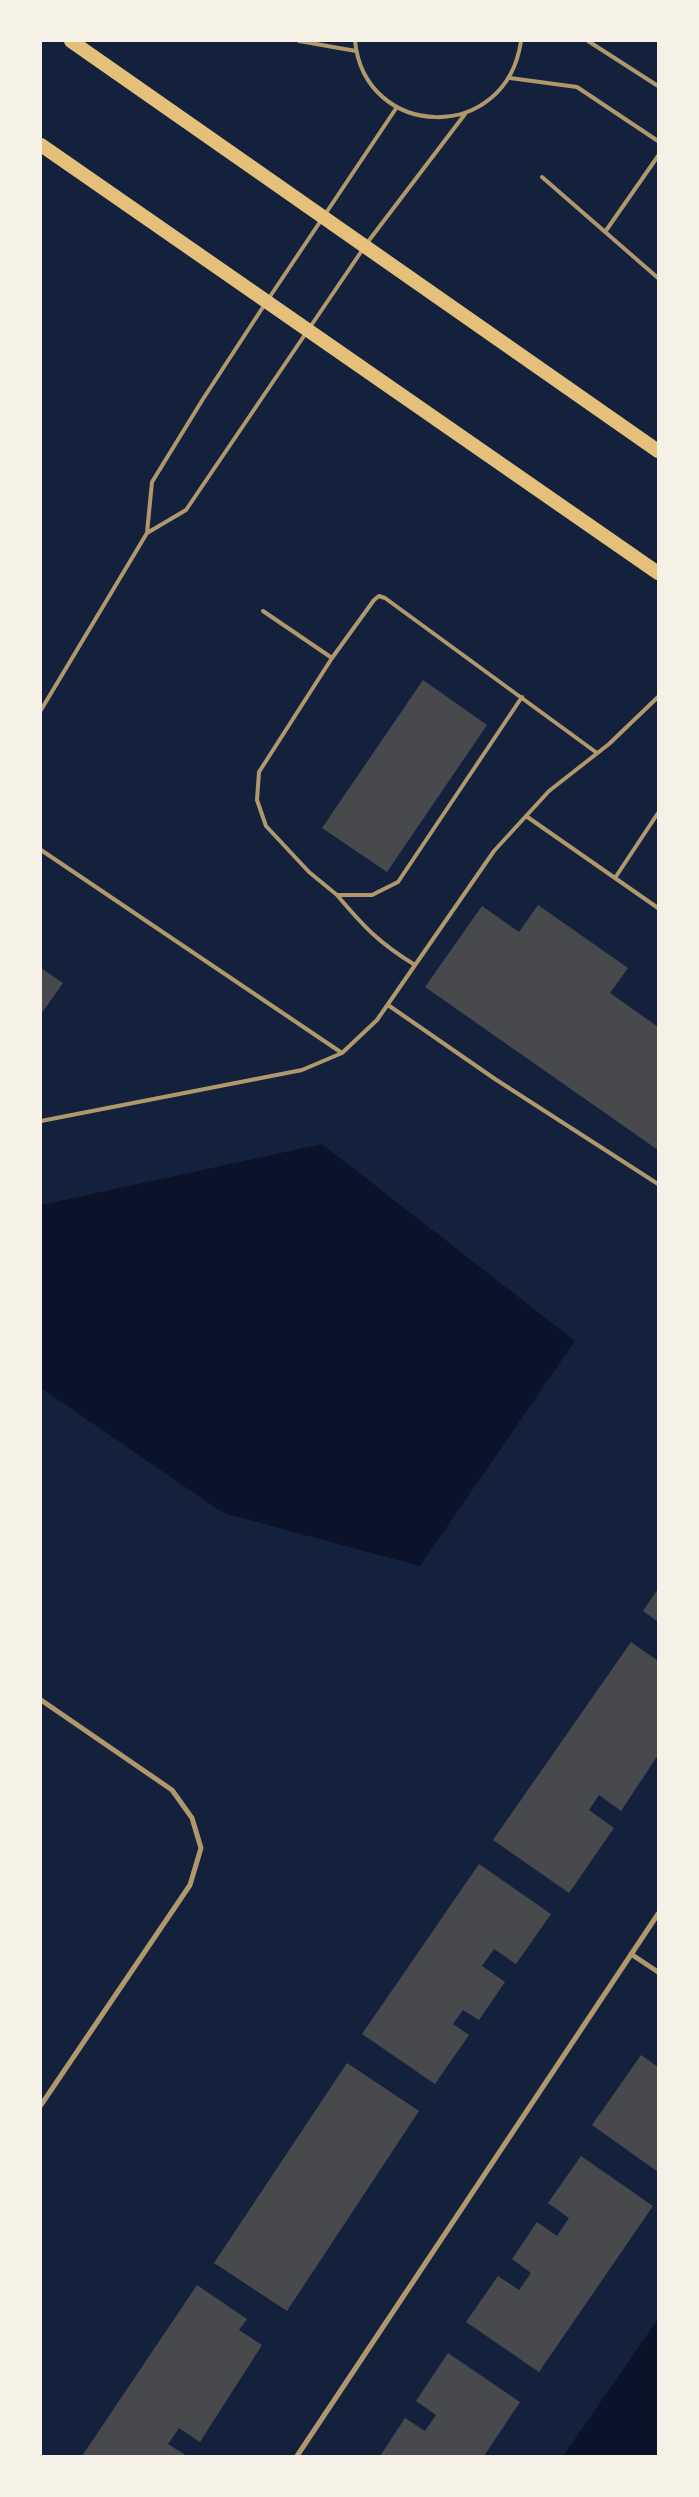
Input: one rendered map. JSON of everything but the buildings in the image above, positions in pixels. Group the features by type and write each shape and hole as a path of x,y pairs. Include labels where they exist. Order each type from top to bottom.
{"highway":[{"path":"71,41 658,452"},
{"path":"41,145 658,573"}],"street":[{"path":"41,1700 172,1790 192,1818 201,1848 190,1884 41,2106"},
{"path":"298,2456 658,1914"},
{"path":"631,1954 658,1972"}],"lane":[{"path":"299,41 356,51"},
{"path":"355,41 361,68 371,84 383,97 398,107 420,116 442,118 465,114 483,105 498,93 510,78 519,57 521,41"},
{"path":"588,41 658,86"},
{"path":"510,78 576,87 658,141"},
{"path":"41,710 147,532 152,482 266,302 398,107"},
{"path":"147,532 186,510 365,247 465,114"},
{"path":"605,232 658,156"},
{"path":"542,177 658,278"},
{"path":"415,965 387,948 368,931 337,895 310,872 266,826 257,800 259,772 332,658 374,600 379,596 385,598 597,753"},
{"path":"263,611 332,658"},
{"path":"41,1121 302,1070 342,1053 377,1020 494,851 549,792 609,744 658,696"},
{"path":"337,895 372,895 398,882 522,697"},
{"path":"615,878 658,813"},
{"path":"526,816 658,908"},
{"path":"41,850 342,1053"},
{"path":"388,1005 495,1079 658,1184"}],"water":[{"path":"322,1144 575,1341 420,1566 223,1513 41,1388 41,1205"},
{"path":"658,2319 658,2456 563,2456"}]}
